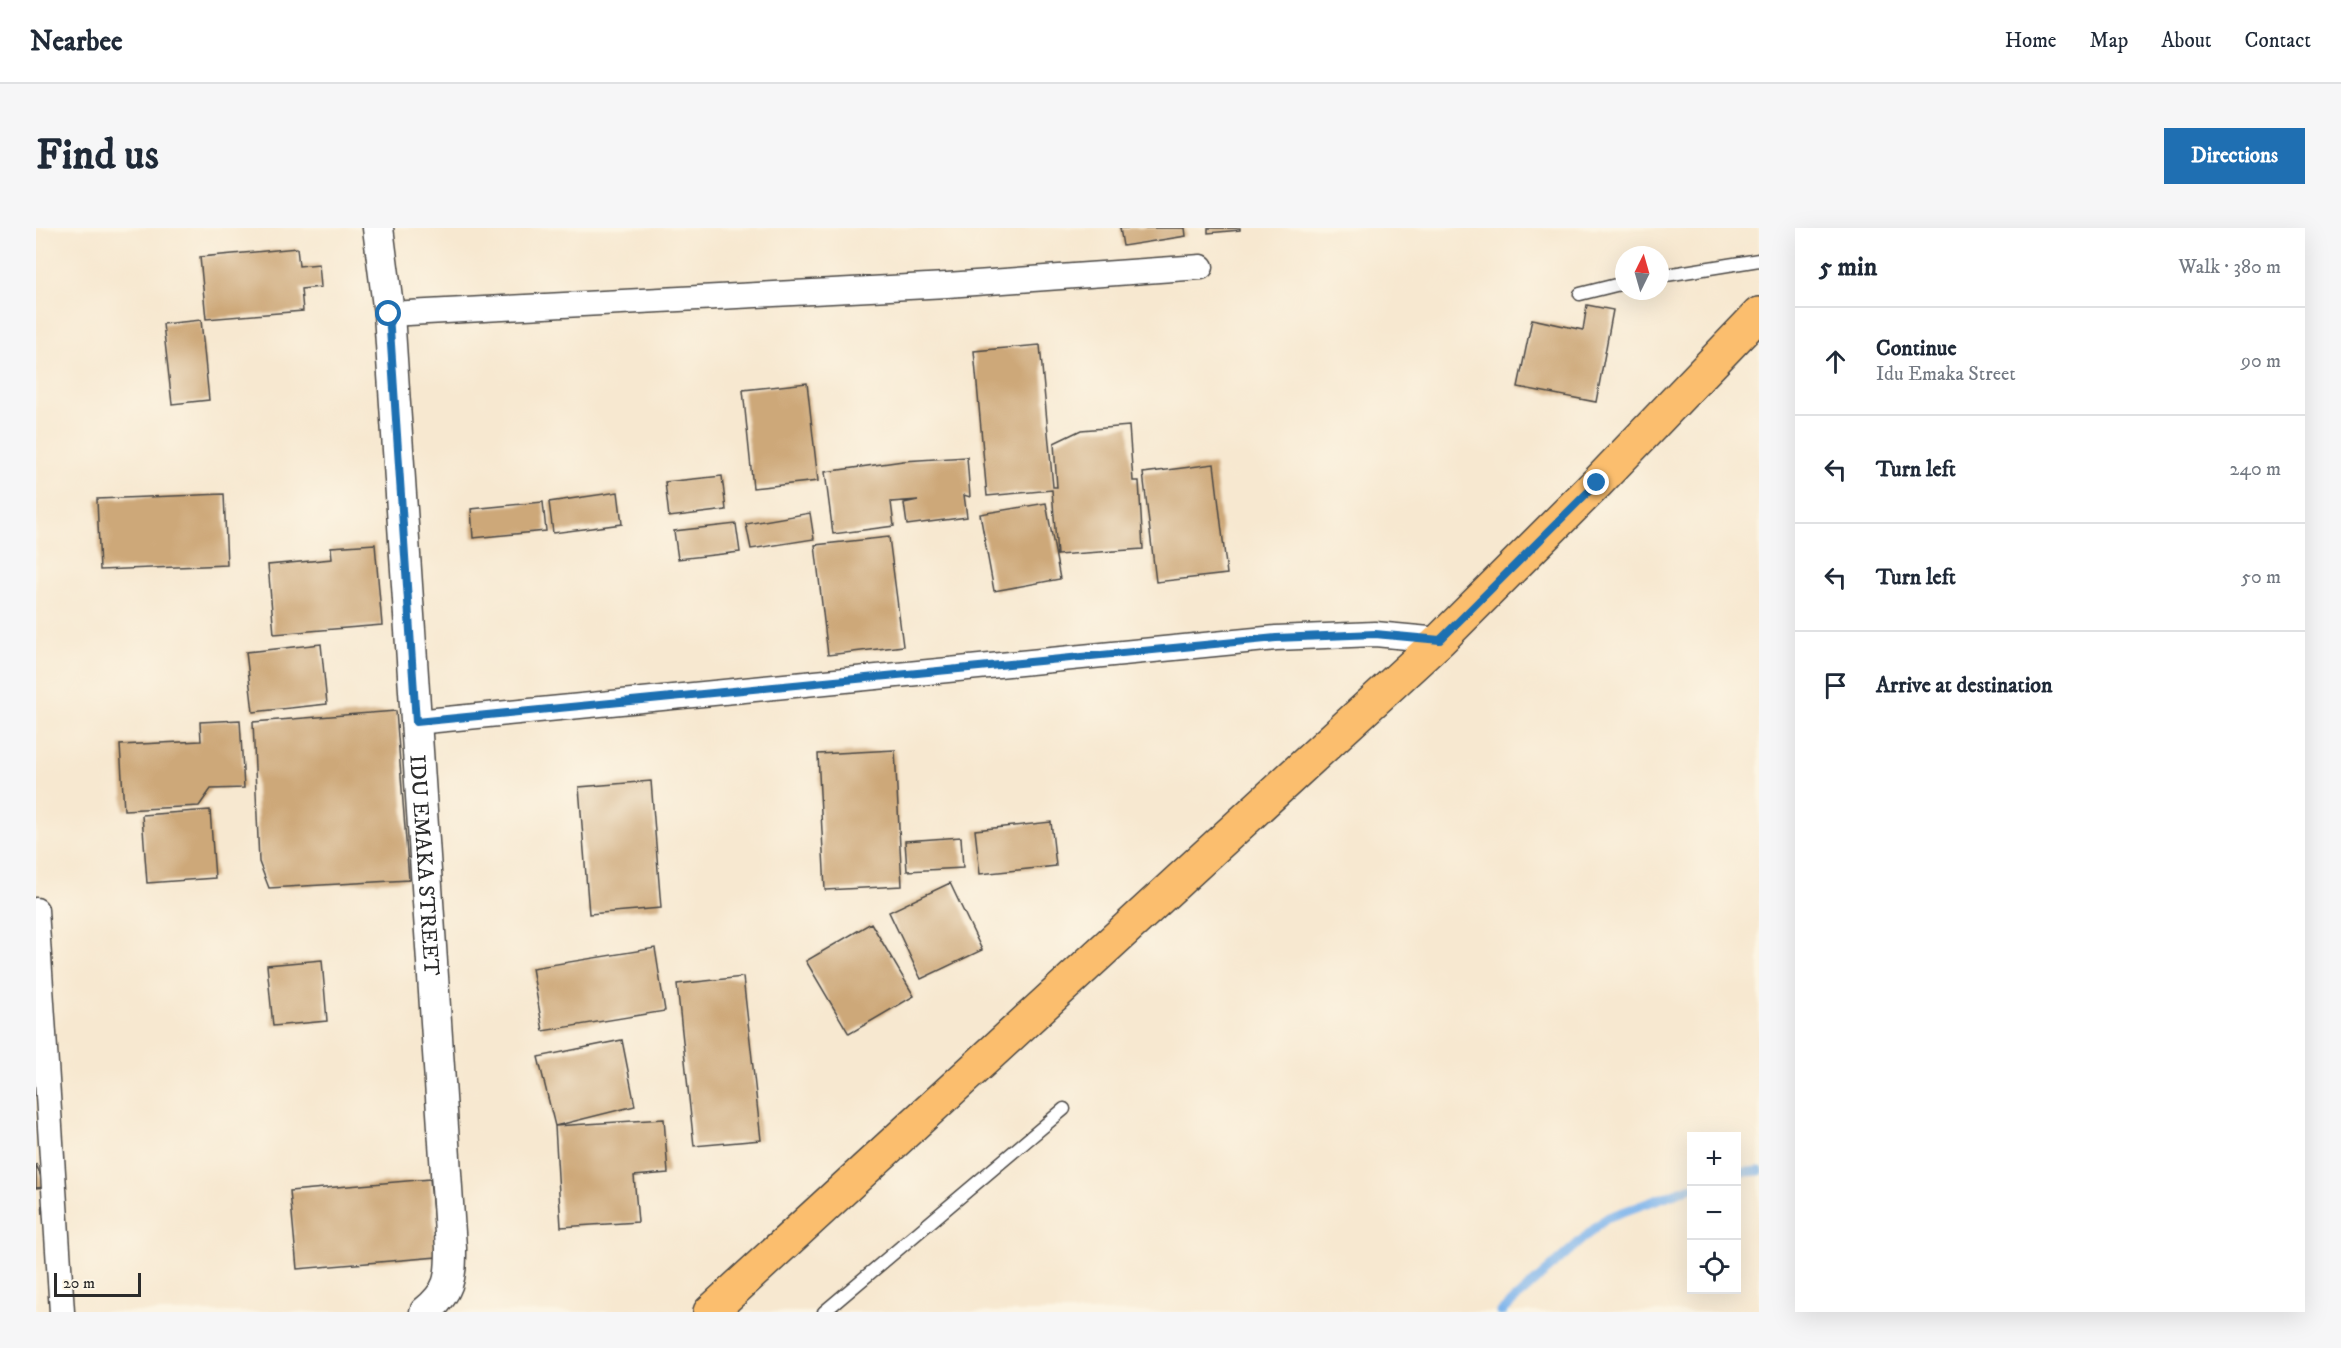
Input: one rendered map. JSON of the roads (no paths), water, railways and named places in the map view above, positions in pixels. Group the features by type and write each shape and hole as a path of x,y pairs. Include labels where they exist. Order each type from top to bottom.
{"main road":[{"path":"710,1312 1440,640 1597,483 1759,314"}],"street":[{"name":"IDU EMAKA STREET","path":"378,228 389,314 451,1248 451,1275 442,1299 425,1312"},
{"path":"389,314 935,285 1202,267"},
{"path":"416,722 1276,638 1375,634 1440,640"},
{"path":"36,910 62,1312"}],"lane":[{"path":"1669,275 1759,260"},
{"path":"1580,294 1615,285"},
{"path":"824,1312 1064,1109"}],"waterway":[{"path":"1741,1173 1759,1171"},
{"path":"1501,1312 1606,1218 1687,1189"}]}
